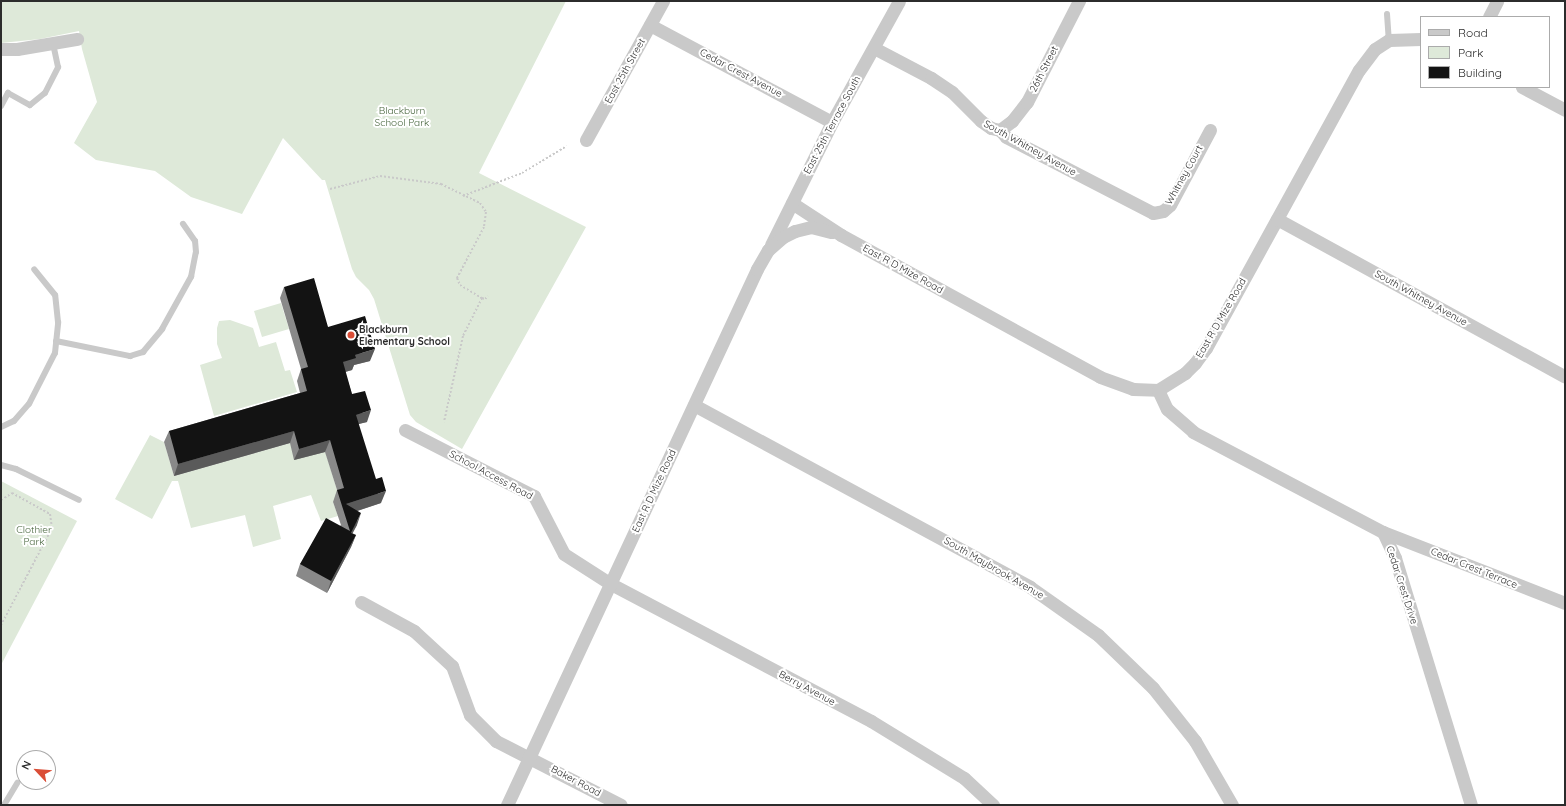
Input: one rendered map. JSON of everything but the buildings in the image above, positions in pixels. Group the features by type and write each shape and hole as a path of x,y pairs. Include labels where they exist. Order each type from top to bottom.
{"street":[{"name":"East 25th Street","path":"586,140 663,1"},
{"name":"East 25th Terrace South","path":"768,250 832,122 899,1"},
{"name":"26th Street","path":"1000,130 1012,121 1027,102 1079,1"},
{"path":"1490,16 1497,1"},
{"name":"Cedar Crest Avenue","path":"650,25 832,122"},
{"path":"1,49 17,49 77,39"},
{"path":"1390,40 1420,39"},
{"name":"East R D Mize Road","path":"792,202 841,235 1100,376 1132,389 1158,390 1185,374 1195,363 1277,219 1359,70 1375,49 1390,40"},
{"name":"South Whitney Avenue","path":"874,48 931,78 952,92 981,121 991,128 1000,130 1006,137 1153,212"},
{"path":"1524,88 1565,110"},
{"name":"Whitney Court","path":"1153,212 1163,211 1170,205 1210,130"},
{"name":"South Whitney Avenue","path":"1277,219 1565,377"},
{"name":"East R D Mize Road","path":"507,805 611,584 756,269 768,250 783,237 796,231 811,227 841,235"},
{"path":"1158,390 1167,409 1193,432 1383,532"},
{"name":"South Maybrook Avenue","path":"694,405 1030,587 1098,635 1153,688 1194,741 1232,805"},
{"name":"School Access Road","path":"405,430 534,496 564,554 611,584"},
{"name":"Cedar Crest Terrace","path":"1383,532 1565,603"},
{"name":"Cedar Crest Drive","path":"1383,532 1395,558 1471,805"},
{"name":"Berry Avenue","path":"611,584 871,721 964,778 993,805"},
{"name":"Baker Road","path":"361,602 414,631 452,666 470,716 496,741 530,757 621,805"}],"lane":[{"path":"1387,14 1390,40"},
{"path":"1,106 8,93 30,105 45,93 58,67 53,43"},
{"path":"56,341 130,356 143,352 162,329 190,277 196,252 195,241 183,224"},
{"path":"1,427 14,420 29,404 55,353 58,322 55,295 34,269"},
{"path":"1,465 16,469 79,500"},
{"path":"4,805 16,785"}],"path":[{"path":"463,196 522,173 567,146"},
{"path":"330,189 380,176 441,184 483,206 486,218 484,227 458,272 457,282 460,286 482,298 485,299 488,296"},
{"path":"444,422 463,336 482,298"},
{"path":"1,500 12,493 50,514 52,528 1,625"}],"green space":[{"name":"Blackburn School Park","path":"1,1 566,1 479,173 586,227 462,449 416,422 410,415 374,299 369,290 356,277 352,269 325,180 322,180 283,138 242,214 191,197 155,171 96,160 74,143 97,102 82,49 79,31 40,39 1,43"},
{"path":"281,303 289,329 262,337 254,311"},
{"path":"230,320 253,328 259,347 276,342 285,371 290,370 297,392 214,416 200,365 222,358 217,344 217,328 219,321"},
{"path":"316,421 340,500 333,502 338,516 321,521 311,495 273,506 281,539 253,547 245,515 191,528 178,481 172,481 152,519 115,499 150,435 164,442 174,476 290,443"},
{"name":"Clothier Park","path":"1,481 77,521 1,665"}],"place":[{"name":"Blackburn Elementary School","path":"351,335"}]}
